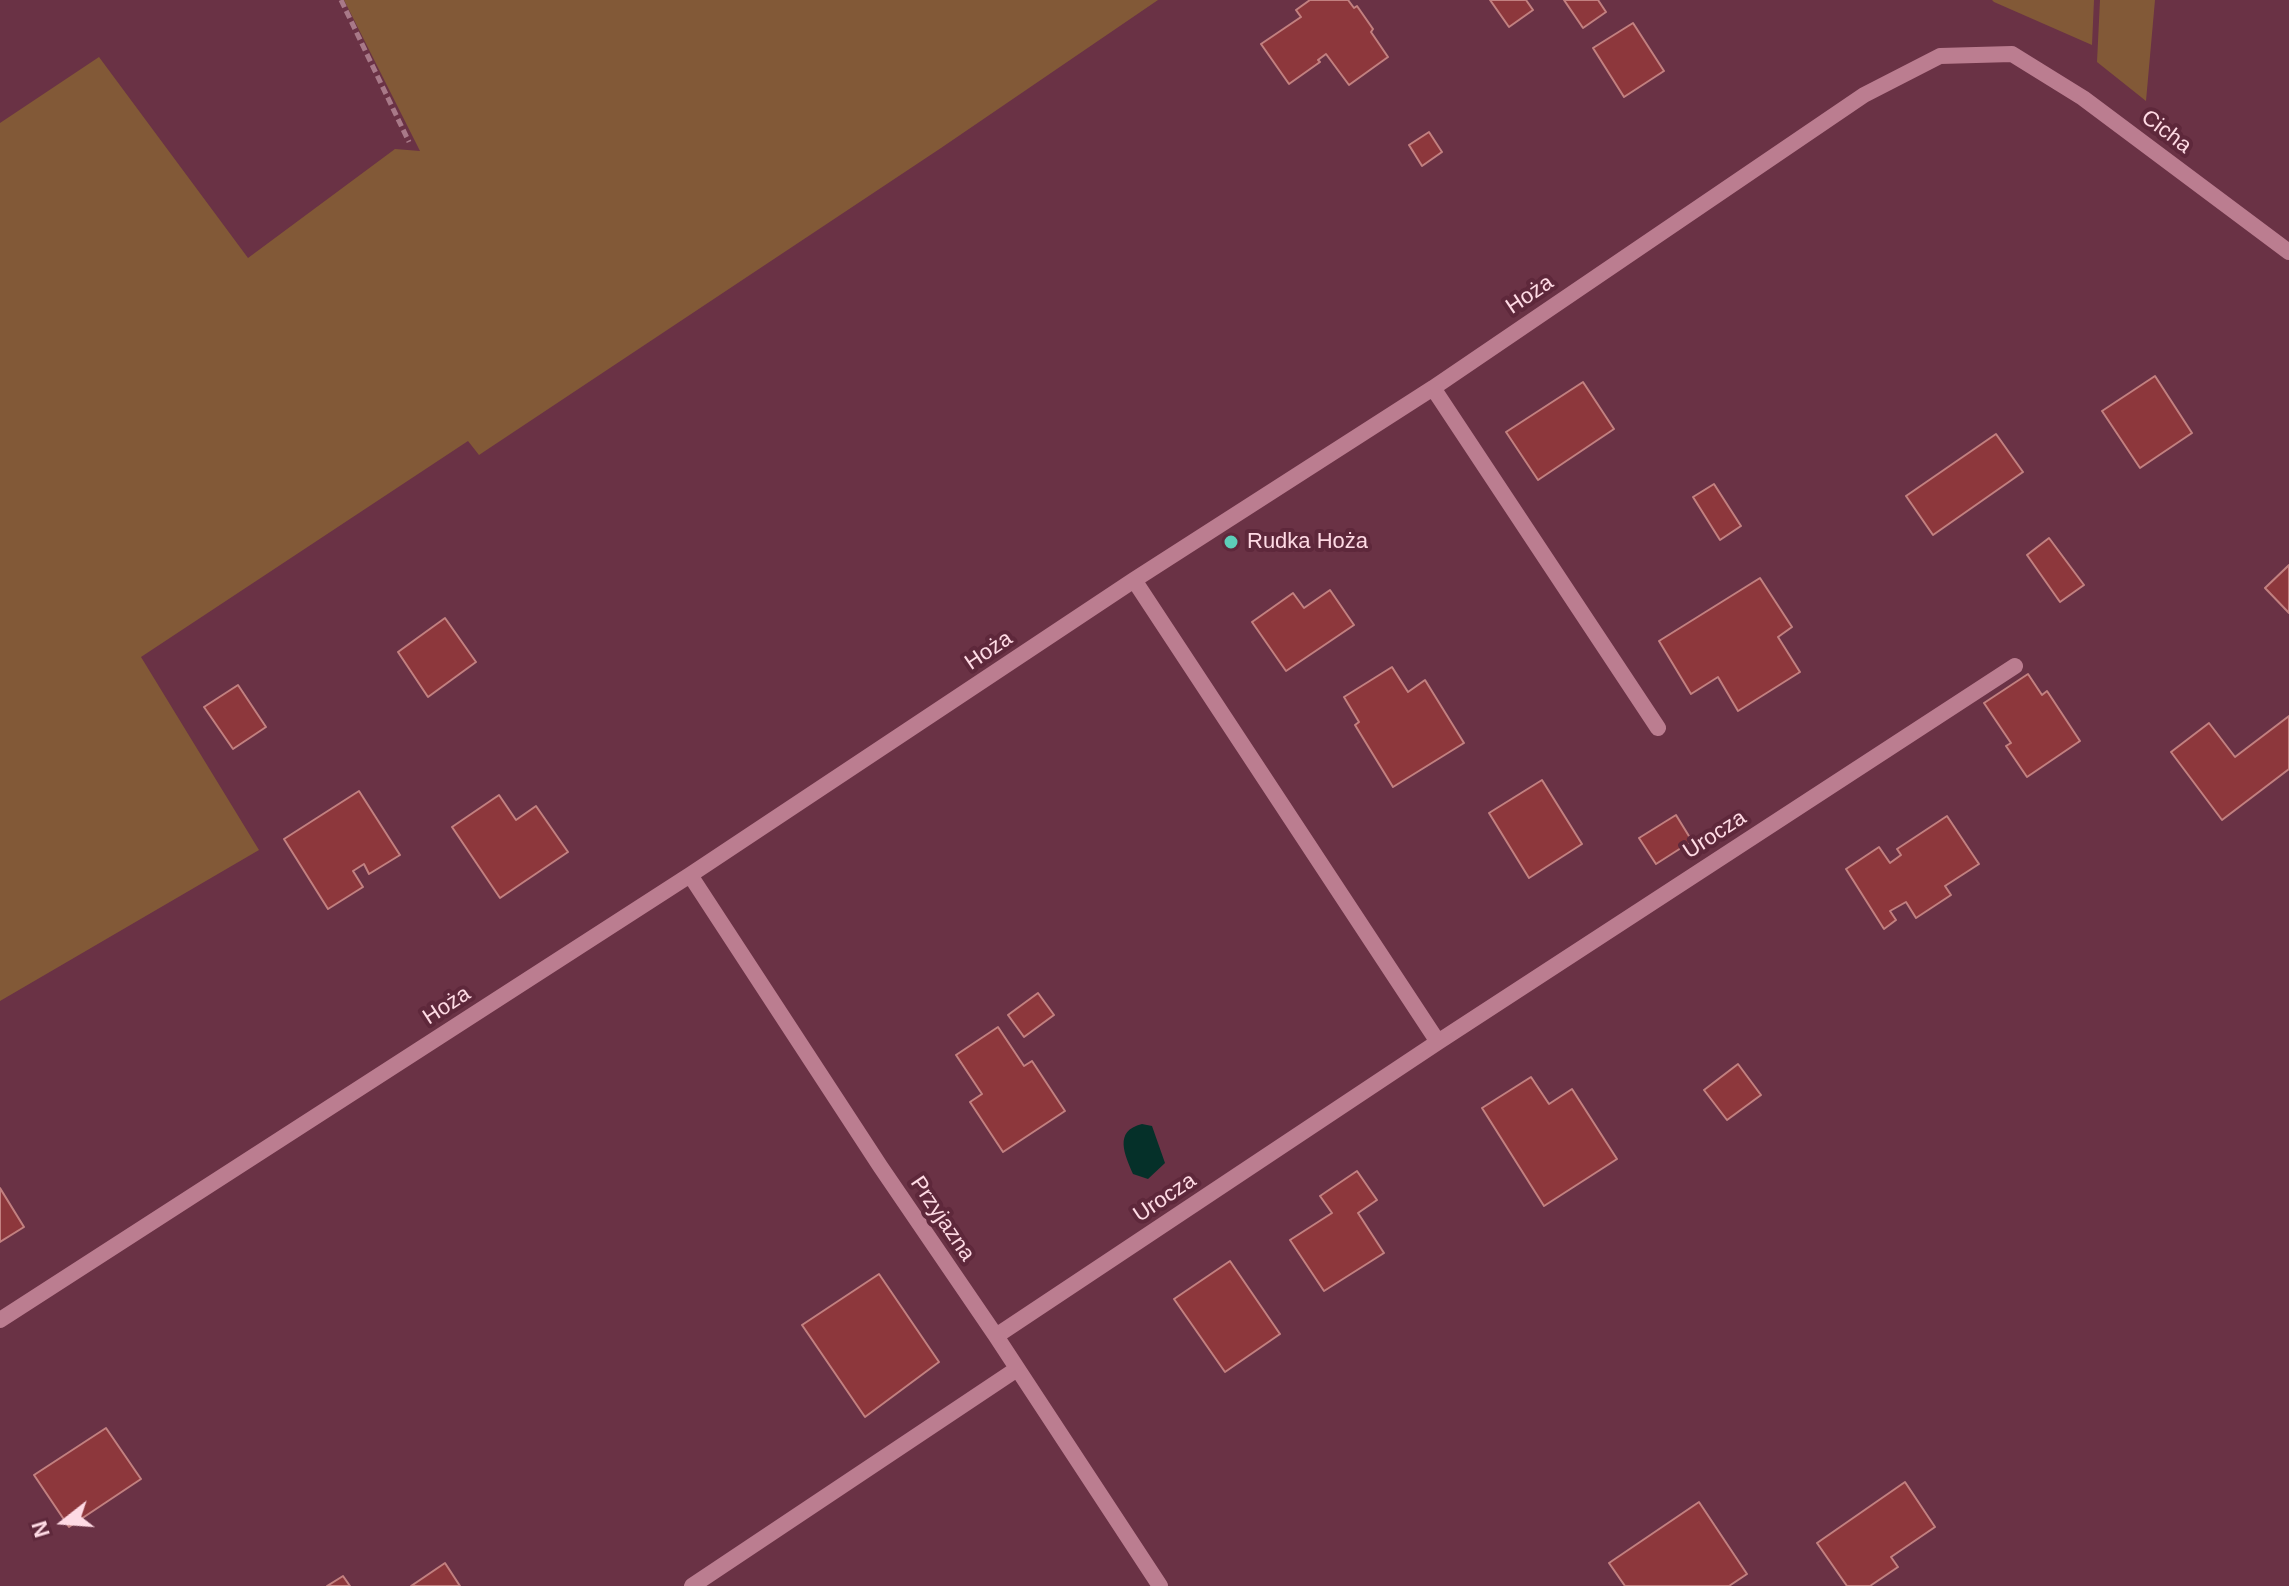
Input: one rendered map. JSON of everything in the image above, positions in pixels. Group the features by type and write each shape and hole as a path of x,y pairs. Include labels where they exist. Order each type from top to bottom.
{"street":[{"name":"Cicha","path":"2012,54 2083,98 2289,252"},
{"name":"Hoża","path":"0,1320 690,875 1134,580 1433,388 1864,95 1940,56 2012,54"},
{"path":"1433,388 1658,728"},
{"path":"1134,580 1438,1042"},
{"name":"Urocza","path":"996,1336 1438,1042 2015,666"},
{"name":"Przyjazna","path":"690,875 1160,1586"},
{"path":"692,1586 1017,1369"}],"path":[{"path":"341,0 409,142"}],"shaded area":[{"path":"344,0 1158,0 479,455 468,441 141,657 259,850 0,1001 0,123 99,57 248,258 395,149 420,151"},
{"path":"1992,0 2094,0 2092,45 1994,2"},
{"path":"2100,0 2155,0 2146,101 2097,62"},
{"path":"1142,1124 1152,1126 1165,1163 1148,1179 1133,1174 1124,1144 1127,1132"}],"building":[{"path":"1310,0 1348,0 1354,8 1357,6 1388,57 1349,85 1326,54 1318,60 1320,62 1289,84 1261,44 1301,17 1296,10"},
{"path":"1490,0 1526,0 1533,10 1509,27"},
{"path":"1564,0 1598,0 1606,12 1583,28"},
{"path":"1633,23 1664,71 1624,97 1593,48"},
{"path":"1429,132 1442,152 1422,166 1409,145"},
{"path":"2155,376 2192,433 2140,468 2102,411"},
{"path":"1583,382 1614,429 1538,480 1506,432"},
{"path":"1996,434 2023,472 1933,535 1906,496"},
{"path":"1714,484 1741,526 1720,540 1693,497"},
{"path":"2049,538 2084,585 2060,602 2027,555"},
{"path":"2289,565 2289,613 2265,588"},
{"path":"1760,578 1792,627 1778,637 1800,672 1738,711 1718,677 1691,694 1659,641"},
{"path":"1330,590 1354,625 1286,671 1252,622 1293,593 1304,608"},
{"path":"445,618 476,662 428,697 398,652"},
{"path":"1392,667 1408,692 1425,680 1464,743 1393,787 1355,725 1359,722 1344,697"},
{"path":"2028,674 2042,695 2047,691 2080,741 2027,777 2006,746 2011,743 1984,703"},
{"path":"238,685 266,727 233,749 204,707"},
{"path":"2289,716 2289,769 2222,820 2171,752 2209,723 2235,757"},
{"path":"1542,780 1582,844 1529,878 1489,813"},
{"path":"359,791 400,855 369,874 364,864 353,871 363,887 328,909 284,839"},
{"path":"499,795 516,820 536,806 568,852 500,898 452,827"},
{"path":"1676,815 1692,841 1656,864 1639,838"},
{"path":"1947,816 1979,864 1945,886 1951,895 1916,918 1906,902 1890,911 1896,920 1884,929 1846,869 1879,847 1890,863 1901,855 1897,849"},
{"path":"1038,993 1054,1015 1024,1037 1008,1015"},
{"path":"998,1027 1024,1066 1032,1061 1065,1111 1003,1152 970,1102 982,1094 956,1055"},
{"path":"1738,1064 1761,1095 1727,1120 1704,1090"},
{"path":"1531,1077 1549,1104 1572,1089 1617,1159 1544,1206 1482,1108"},
{"path":"1357,1171 1377,1200 1358,1213 1384,1253 1324,1291 1290,1240 1332,1213 1320,1196"},
{"path":"0,1188 24,1227 0,1242"},
{"path":"1230,1261 1280,1334 1225,1372 1174,1299"},
{"path":"879,1274 939,1362 865,1417 802,1325"},
{"path":"106,1428 141,1479 69,1527 34,1475"},
{"path":"1905,1482 1935,1527 1891,1557 1898,1567 1870,1586 1847,1586 1817,1543"},
{"path":"1699,1502 1747,1574 1729,1586 1625,1586 1609,1563"},
{"path":"445,1563 460,1586 411,1586"},
{"path":"343,1576 350,1586 327,1586"}],"place":[{"name":"Rudka Hoża","path":"1231,542"}]}
